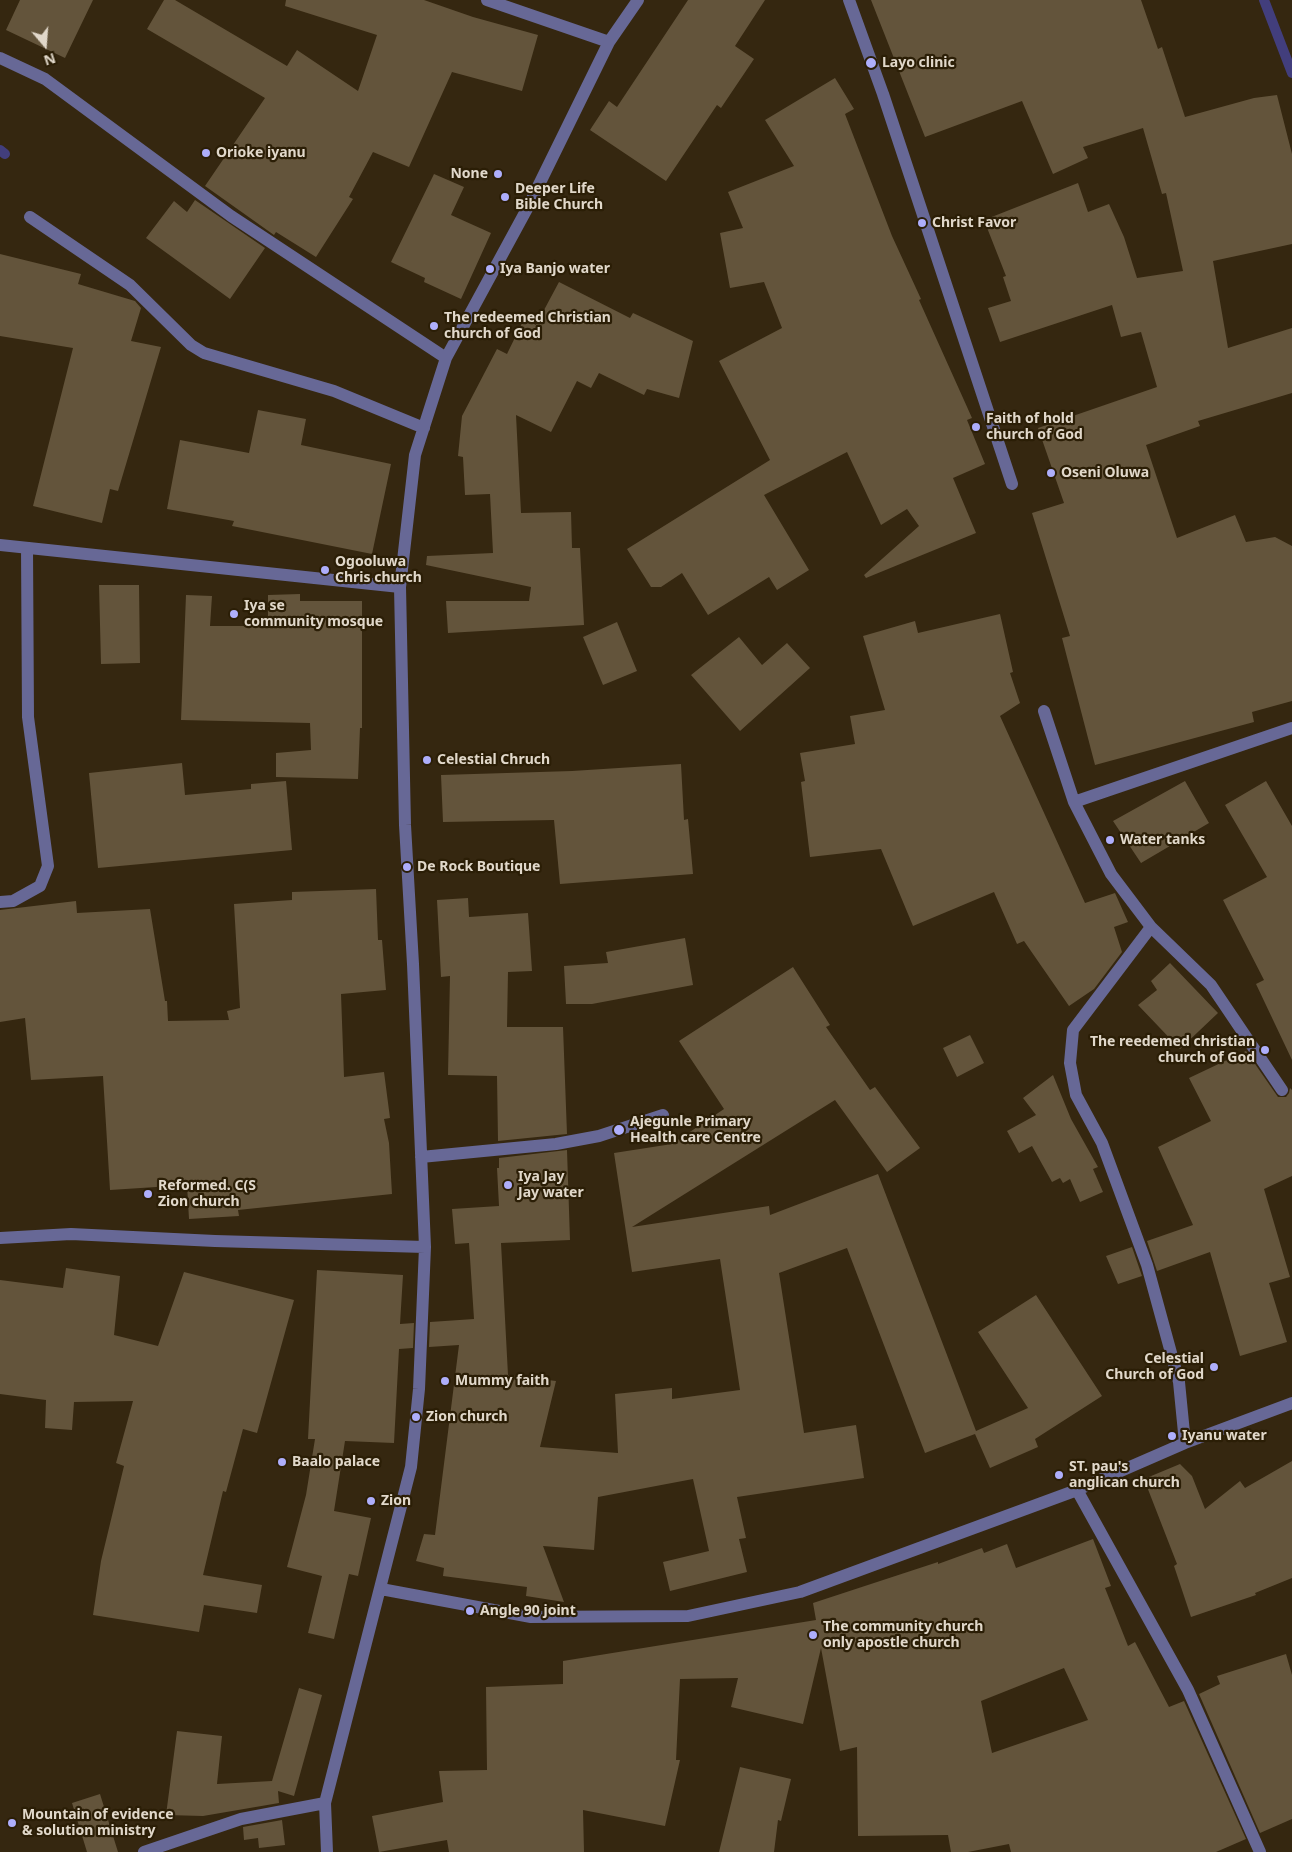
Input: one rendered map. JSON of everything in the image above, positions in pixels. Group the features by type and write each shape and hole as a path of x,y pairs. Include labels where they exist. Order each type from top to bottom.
{"street":[{"path":"487,0 609,42"},
{"path":"327,1852 325,1803 411,1467 419,1389 425,1247 405,824 400,587 416,455 446,358 528,207 609,42 638,0"},
{"path":"849,0 886,104 1012,484"},
{"path":"0,58 45,79 231,216 446,358"},
{"path":"30,217 130,285 191,345 204,353 334,391 424,428"},
{"path":"0,545 400,587"},
{"path":"0,902 13,901 40,886 48,866 28,716 27,548"},
{"path":"1044,711 1074,802 1111,874 1151,927 1211,985 1282,1090"},
{"path":"1074,802 1292,728"},
{"path":"1151,927 1073,1030 1070,1062 1076,1095 1106,1151 1147,1265 1179,1382 1185,1443"},
{"path":"421,1158 556,1144 599,1136 663,1115"},
{"path":"0,1238 72,1234 215,1241 425,1247"},
{"path":"381,1589 531,1617 688,1616 800,1592 1077,1490 1185,1443 1292,1403"},
{"path":"1077,1490 1188,1690 1260,1852"},
{"path":"144,1852 241,1819 325,1803"}],"building":[{"path":"20,0 93,0 65,58 6,30"},
{"path":"164,0 175,0 287,66 297,50 358,91 377,35 285,6 286,0 424,0 473,17 538,35 522,91 452,72 409,167 373,152 349,197 353,199 316,257 276,232 274,235 205,186 265,98 147,29"},
{"path":"688,0 765,0 735,46 754,59 721,108 717,105 666,181 590,130 609,101 617,107"},
{"path":"871,0 1141,0 1158,49 1162,47 1185,117 1254,98 1277,95 1292,154 1292,244 1213,261 1228,348 1292,328 1292,393 1198,421 1200,426 1146,445 1177,538 1235,515 1246,542 1275,537 1292,546 1292,701 1252,712 1254,722 1095,765 1062,638 1070,636 1032,513 1064,503 1038,428 1157,387 1141,332 1121,337 1112,305 1000,342 988,308 1011,301 1003,277 1006,276 984,220 1078,183 1088,212 1109,204 1124,237 1137,278 1183,271 1166,193 1162,194 1143,128 1083,147 1088,158 1053,174 1022,101 925,137"},
{"path":"835,78 854,109 845,114 892,236 972,418 967,420 985,464 953,478 976,533 866,578 864,575 919,526 907,509 881,525 847,452 764,495 809,570 777,590 769,577 708,615 682,573 661,587 651,587 627,549 770,460 719,361 782,328 764,282 730,288 720,233 743,228 728,192 794,166 765,120"},
{"path":"434,174 464,187 451,215 491,233 461,299 424,282 425,278 391,262"},
{"path":"195,200 265,248 230,299 146,238 174,201 187,212"},
{"path":"0,254 81,274 78,284 135,301 141,308 131,341 161,347 118,491 110,489 102,523 33,506 73,348 0,336"},
{"path":"559,282 630,318 633,313 693,341 679,398 647,389 644,395 599,373 591,388 577,381 551,432 516,415 521,513 571,512 572,548 580,548 584,625 448,633 446,601 529,601 531,587 426,565 427,556 493,553 490,494 465,495 463,457 458,456 462,416 497,349 507,354 524,319 536,325"},
{"path":"258,410 306,419 301,445 391,464 372,554 232,526 234,521 167,509 180,440 249,453"},
{"path":"99,585 139,585 140,663 101,664"},
{"path":"300,594 300,601 362,601 362,728 360,728 358,779 276,777 276,753 311,750 310,723 181,720 186,595 212,596 210,626 268,626 268,595"},
{"path":"1000,614 1013,672 1010,673 1020,703 1000,716 1085,903 1115,893 1128,922 1114,927 1122,952 1094,989 1069,1006 1024,941 1017,944 994,892 913,926 881,849 810,857 801,782 805,781 800,753 855,744 850,716 885,710 863,636 915,621 918,633"},
{"path":"617,622 637,671 603,685 583,637"},
{"path":"739,637 762,665 787,643 810,668 740,731 691,675"},
{"path":"182,763 185,795 251,789 251,784 286,781 292,850 98,868 89,773"},
{"path":"681,764 684,820 688,819 693,874 560,884 554,820 443,822 441,775 572,771"},
{"path":"1185,781 1209,823 1141,863 1113,821"},
{"path":"1266,781 1292,826 1292,1060 1256,984 1264,980 1223,900 1267,877 1225,805"},
{"path":"376,889 378,940 382,940 386,990 341,994 344,1077 384,1072 390,1118 384,1119 389,1143 392,1194 238,1210 239,1216 189,1219 187,1185 110,1190 103,1076 31,1080 25,1018 0,1022 0,910 76,901 77,913 150,909 165,1001 167,1001 168,1021 229,1020 227,1011 240,1008 234,904 292,900 292,892"},
{"path":"468,898 469,917 528,913 532,971 508,972 507,1027 563,1027 567,1134 498,1141 497,1076 448,1075 450,976 441,977 437,900"},
{"path":"685,938 693,985 592,1004 566,1004 564,966 608,963 606,952"},
{"path":"1170,963 1218,1013 1180,1049 1138,1005 1157,990 1151,981"},
{"path":"793,967 830,1025 826,1027 870,1090 875,1087 920,1148 887,1172 835,1100 632,1227 769,1206 770,1215 878,1174 976,1431 1028,1408 978,1332 1036,1295 1102,1396 1035,1439 1038,1447 990,1468 975,1434 925,1453 847,1248 779,1273 804,1433 856,1425 864,1478 737,1497 746,1538 739,1539 747,1572 670,1591 663,1562 709,1551 693,1479 598,1497 594,1550 543,1546 564,1602 526,1596 527,1587 443,1576 444,1568 416,1561 424,1534 435,1535 459,1345 429,1347 430,1322 474,1319 469,1243 455,1244 452,1209 499,1206 497,1168 499,1168 499,1158 567,1150 570,1240 501,1243 508,1375 556,1381 540,1447 618,1453 615,1394 672,1388 672,1399 740,1390 720,1259 632,1272 614,1153 672,1144 724,1109 679,1041"},
{"path":"970,1035 984,1063 957,1077 943,1048"},
{"path":"1246,1051 1278,1097 1286,1097 1290,1088 1292,1090 1292,1176 1264,1189 1290,1277 1269,1283 1287,1342 1240,1356 1210,1252 1157,1271 1147,1241 1193,1225 1158,1147 1211,1121 1189,1078"},
{"path":"1053,1075 1071,1119 1098,1167 1093,1169 1103,1192 1080,1202 1070,1179 1063,1183 1060,1178 1052,1182 1032,1146 1019,1153 1007,1131 1036,1115 1023,1098"},
{"path":"1132,1247 1142,1276 1118,1284 1106,1256"},
{"path":"66,1268 120,1276 114,1335 158,1346 184,1272 294,1300 257,1433 243,1429 226,1492 223,1491 203,1575 262,1585 257,1613 204,1605 199,1632 93,1615 101,1561 124,1466 116,1463 133,1401 74,1402 72,1430 45,1428 46,1400 0,1394 0,1280 63,1288"},
{"path":"317,1270 403,1275 400,1324 414,1323 413,1348 399,1349 394,1443 345,1441 334,1511 371,1518 358,1576 349,1574 334,1639 308,1633 322,1576 287,1567 306,1495 315,1439 308,1439"},
{"path":"1292,1461 1292,1578 1255,1593 1256,1595 1191,1617 1174,1566 1177,1564 1144,1479 1180,1464 1192,1476 1205,1509 1240,1481 1245,1488"},
{"path":"1093,1539 1111,1586 1105,1588 1128,1646 1135,1642 1169,1707 1184,1701 1246,1839 1216,1852 1011,1852 1009,1844 968,1852 951,1852 948,1835 858,1836 857,1747 840,1751 821,1648 803,1724 731,1707 738,1678 680,1679 676,1760 680,1760 665,1826 583,1810 584,1852 449,1852 447,1840 379,1852 372,1816 443,1802 439,1771 487,1770 486,1687 563,1684 563,1661 816,1620 813,1603 938,1562 938,1564 982,1548 984,1553 1007,1544 1016,1568","holes":["1064,1668 1088,1720 992,1753 981,1701"]},
{"path":"1286,1654 1292,1675 1292,1819 1260,1833 1199,1694 1220,1684 1217,1676"},
{"path":"299,1688 322,1695 294,1796 278,1791 279,1803 203,1816 166,1815 177,1731 222,1736 217,1784 272,1781"},
{"path":"740,1767 791,1779 781,1821 778,1820 774,1852 719,1852"},
{"path":"100,1794 118,1852 87,1852 72,1803"},
{"path":"282,1820 285,1845 259,1848 258,1838 244,1840 243,1827"}],"waterway":[{"path":"1264,0 1292,73"},
{"path":"0,150 5,154"}],"place":[{"name":"Layo clinic","path":"871,63"},
{"name":"Orioke iyanu","path":"206,153"},
{"name":"None","path":"498,174"},
{"name":"Deeper Life Bible Church","path":"505,197"},
{"name":"Christ Favor","path":"922,223"},
{"name":"Iya Banjo water","path":"490,269"},
{"name":"The redeemed Christian church of God","path":"434,326"},
{"name":"Faith of hold church of God","path":"976,427"},
{"name":"Oseni Oluwa","path":"1051,473"},
{"name":"Ogooluwa Chris church","path":"325,570"},
{"name":"Iya se community mosque","path":"234,614"},
{"name":"Celestial Chruch","path":"427,760"},
{"name":"Water tanks","path":"1110,840"},
{"name":"De Rock Boutique","path":"407,867"},
{"name":"The reedemed christian church of God","path":"1265,1050"},
{"name":"Ajegunle Primary Health care Centre","path":"619,1130"},
{"name":"Iya Jay Jay water","path":"508,1185"},
{"name":"Reformed. C(S Zion church","path":"148,1194"},
{"name":"Celestial Church of God","path":"1214,1367"},
{"name":"Mummy faith","path":"445,1381"},
{"name":"Zion church","path":"416,1417"},
{"name":"Iyanu water","path":"1172,1436"},
{"name":"Baalo palace","path":"282,1462"},
{"name":"ST. pau's anglican church","path":"1059,1475"},
{"name":"Zion","path":"371,1501"},
{"name":"Angle 90 joint","path":"470,1611"},
{"name":"The community church only apostle church","path":"813,1635"},
{"name":"Mountain of evidence & solution ministry","path":"12,1823"}]}
